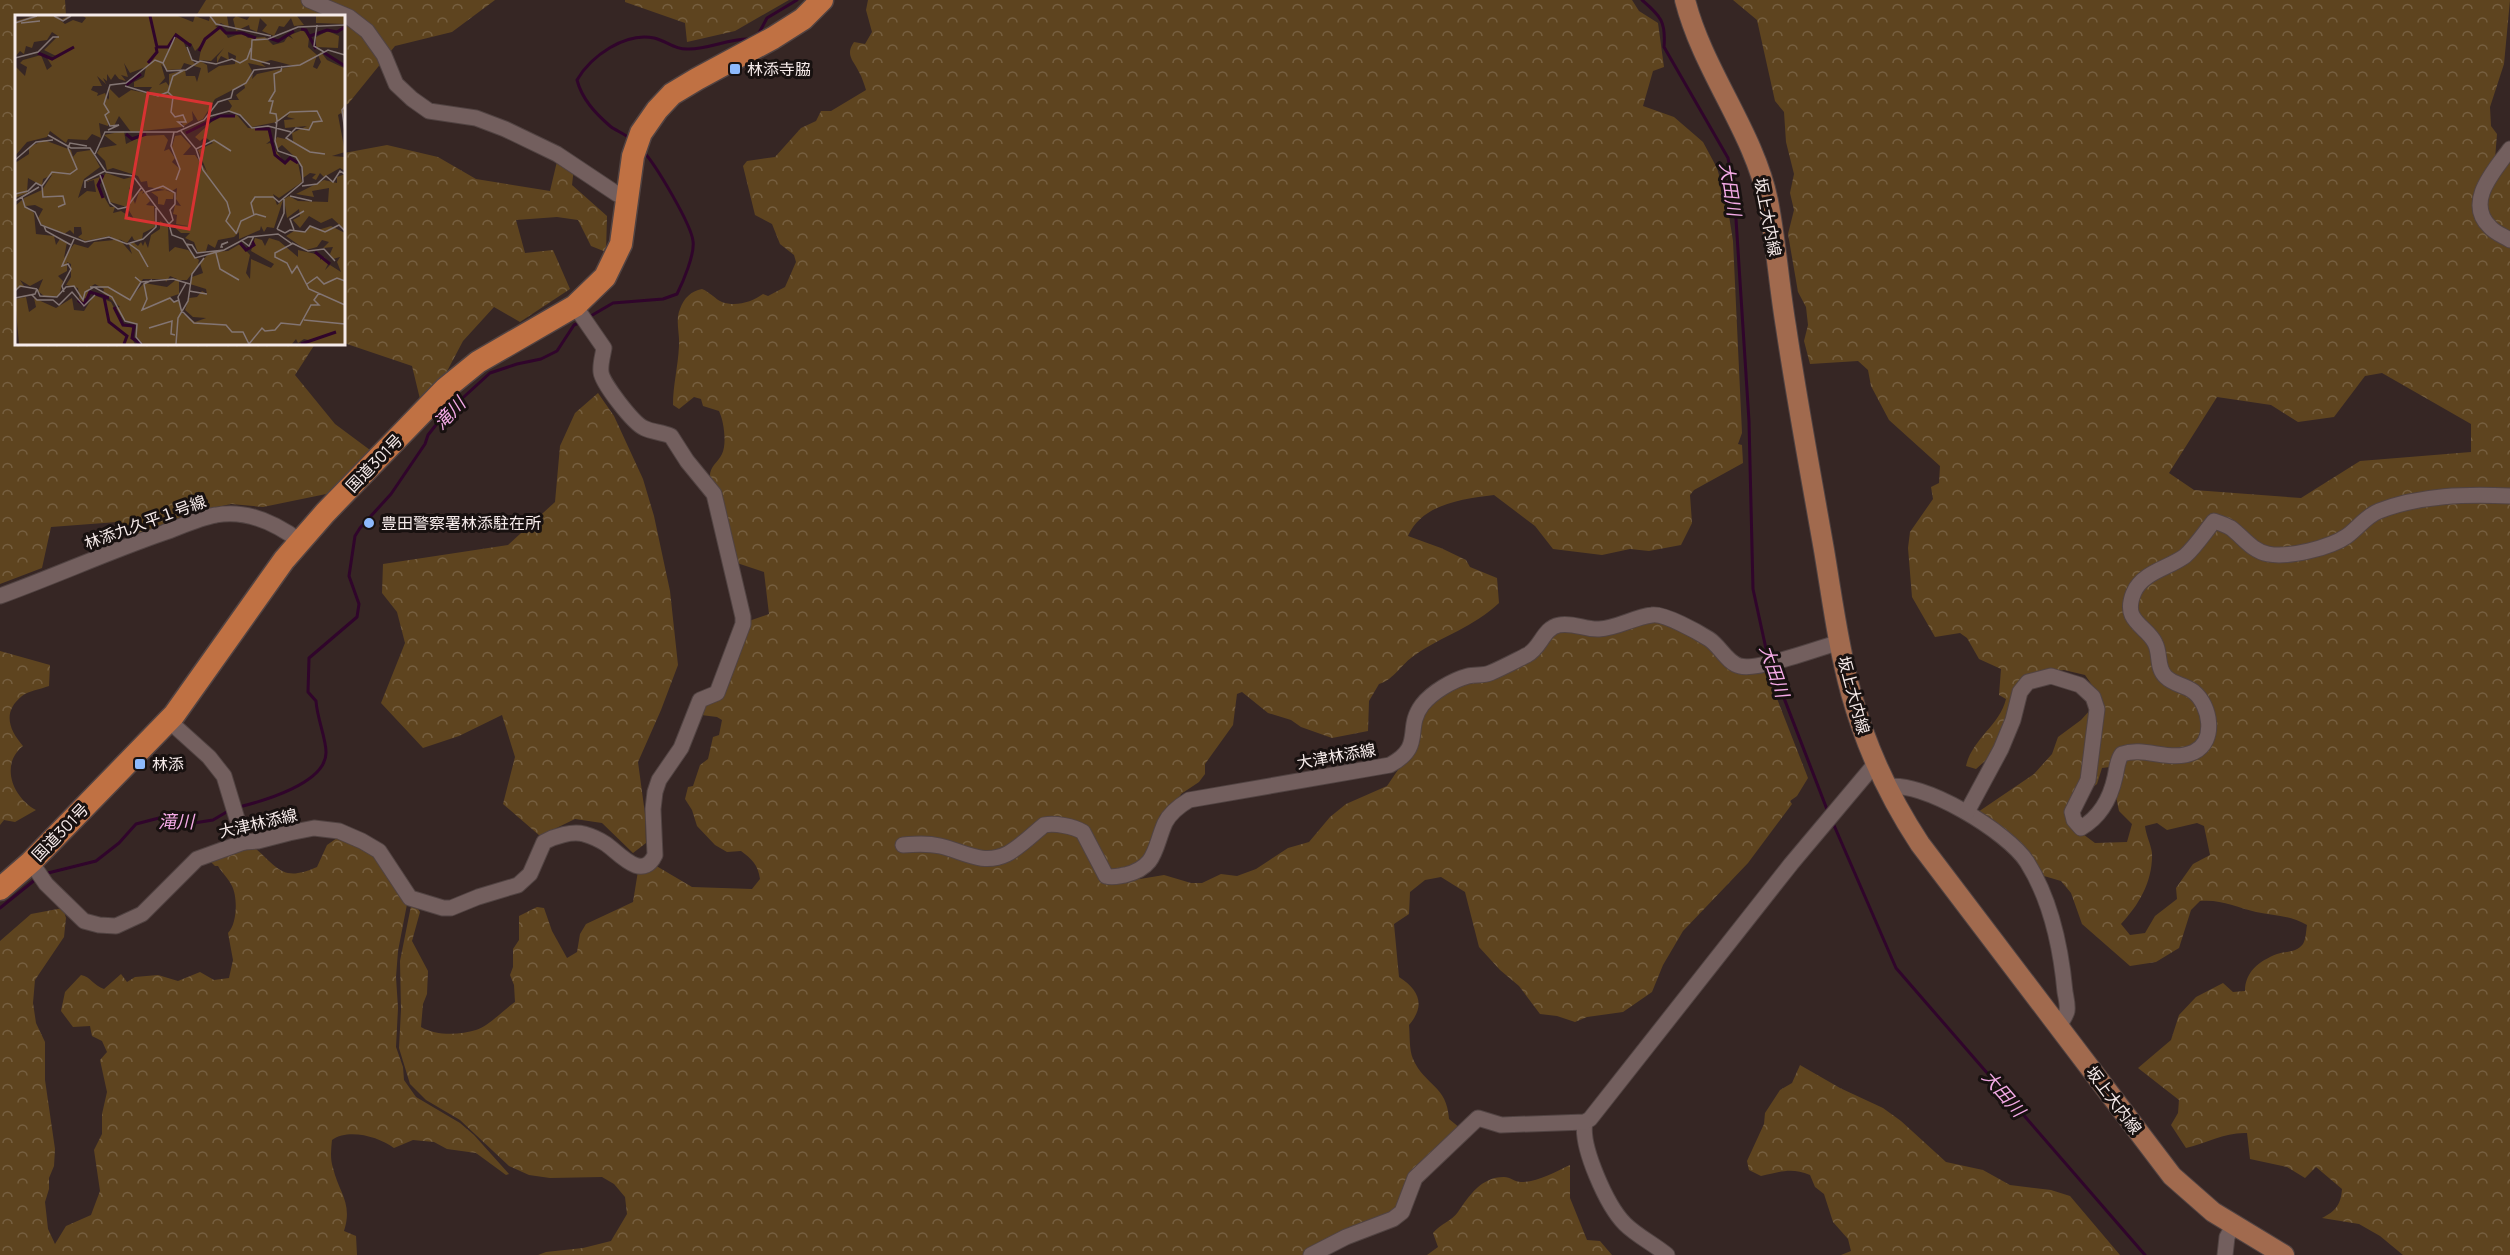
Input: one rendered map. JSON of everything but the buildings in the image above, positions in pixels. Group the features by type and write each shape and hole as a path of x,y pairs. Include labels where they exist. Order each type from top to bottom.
{"highway":[{"name":"国道301号","path":"0,889 39,873 190,693 272,575 325,513 446,388 478,362 575,306 593,290 612,265 621,244 636,148 648,120 672,94 773,38 802,19 822,0"}],"main road":[{"name":"坂上大内線","path":"1685,0 1690,20 1709,65 1752,153 1768,201 1791,360 1840,642 1850,691 1875,764 1920,844 2172,1176 2184,1189 2233,1226 2284,1255"}],"street":[{"path":"309,0 344,15"},
{"path":"345,15 367,31 384,56 396,84 429,111 476,118 506,129 557,154 616,194 628,196"},
{"path":"2510,149 2486,182 2479,205 2482,217 2490,228 2510,240"},
{"name":"大津林添線","path":"39,873 84,921 116,926 142,915 197,859 244,842 258,842 314,828 339,831 379,851 410,898 443,908 451,908 518,885 530,874 544,842 568,834 582,833 592,837 606,844 624,861 631,864 646,865 652,860 655,855 653,808 659,780 681,748 700,700 717,693 743,617 714,494 687,461 671,436 643,428 603,380 601,372 604,348 575,306"},
{"path":"1967,812 2001,749 2013,720 2020,692 2028,682 2040,678 2051,676 2080,685 2093,697 2097,709 2088,780 2073,812 2074,820 2080,828 2096,819 2102,810 2115,781 2119,758 2122,754 2138,752 2178,755 2193,753 2199,749 2209,727 2205,708 2193,691 2165,677 2160,670 2155,642 2132,615 2131,601 2139,584 2155,571 2184,557 2214,521 2231,528 2260,551 2279,555 2302,552 2339,541 2368,517 2383,509 2438,498 2475,494 2510,496"},
{"name":"林添九久平１号線","path":"0,596 127,546 216,515 243,515 264,520 286,530 301,542"},
{"name":"大津林添線","path":"903,845 942,846 977,859 989,858 1004,855 1044,825 1049,824 1083,832 1106,876 1111,878 1136,872 1148,863 1161,839 1165,823 1175,809 1189,800 1390,765 1404,757 1410,749 1418,713 1432,695 1457,680 1488,674 1530,654 1549,629 1558,625 1597,629 1659,615 1712,640 1740,667 1757,667 1840,642"},
{"path":"168,720 195,743 219,769 244,842"},
{"path":"1311,1255 1346,1237 1393,1219 1402,1212 1415,1178 1478,1118 1501,1125 1585,1122 1590,1119 1647,1045 1875,764"},
{"path":"1886,787 1900,785 1945,800 1967,812 2015,848 2026,860 2041,889 2054,928 2064,976 2067,1010 2059,1027"},
{"path":"1585,1122 1583,1132 1585,1142 1601,1183 1618,1215 1626,1225 1666,1255"},
{"path":"2225,1255 2227,1237 2233,1226"}],"green space":[{"path":"0,0 65,0 66,15 15,15 15,345 314,345 295,375 335,424 370,450 331,493 263,507 231,504 194,512 126,539 117,522 51,527 42,568 0,584"},
{"path":"206,0 495,0 452,32 395,46 345,105 345,15 197,15"},
{"path":"625,0 789,0 735,31 687,42 685,23 625,2"},
{"path":"868,0 1632,0 1639,11 1658,23 1664,67 1653,71 1643,106 1674,117 1703,142 1717,168 1727,203 1733,241 1742,433 1738,444 1742,445 1743,463 1694,490 1690,495 1692,523 1681,545 1649,551 1630,549 1602,555 1553,549 1535,526 1494,495 1456,501 1433,510 1414,525 1408,536 1441,548 1466,560 1470,567 1497,578 1499,603 1479,619 1415,655 1389,679 1379,684 1369,701 1368,731 1332,738 1301,727 1291,720 1268,713 1242,692 1237,694 1233,725 1205,764 1205,774 1199,782 1181,794 1178,800 1160,815 1158,836 1135,871 1140,879 1164,875 1191,883 1202,883 1221,874 1237,876 1256,869 1288,848 1309,842 1330,817 1346,804 1387,786 1406,758 1417,723 1434,696 1487,676 1555,630 1650,617 1713,644 1731,664 1765,668 1808,778 1797,796 1790,801 1792,804 1748,863 1683,931 1663,965 1652,992 1623,1012 1587,1017 1575,1022 1557,1016 1540,1014 1519,986 1500,970 1479,947 1465,892 1441,877 1425,880 1410,892 1409,914 1394,924 1399,977 1411,987 1419,1004 1409,1025 1411,1051 1418,1068 1444,1099 1449,1119 1460,1128 1399,1209 1303,1255 538,1255 611,1241 627,1214 625,1197 614,1184 602,1177 550,1178 529,1175 509,1166 460,1120 426,1100 410,1084 399,1048 400,961 411,906 416,906 420,912 412,941 428,971 427,994 423,1004 421,1027 434,1032 456,1034 481,1028 515,1002 514,985 510,975 513,967 513,949 519,940 519,916 537,907 544,908 552,931 567,958 577,952 580,934 586,924 633,902 638,871 653,864 692,887 752,889 760,879 754,863 741,851 727,852 715,845 697,826 692,810 685,799 688,787 693,786 700,765 708,759 713,737 719,735 722,720 701,715 746,622 769,614 764,572 734,562 710,479 711,471 722,454 725,439 721,415 719,411 703,406 701,399 694,397 679,409 673,405 679,346 678,318 686,298 698,290 708,292 722,302 738,304 763,294 768,296 785,287 796,262 794,255 780,244 772,224 755,215 743,166 747,161 775,157 801,128 816,121 821,111 831,111 866,90 852,61 850,50 854,42 865,44 872,32 866,10"},
{"path":"1733,0 2510,0 2504,64 2490,107 2491,126 2497,134 2495,159 2510,159 2510,1255 2403,1255 2380,1236 2359,1224 2322,1218 2337,1206 2342,1189 2316,1167 2305,1178 2287,1167 2250,1159 2247,1133 2224,1136 2186,1148 2171,1125 2178,1113 2179,1100 2138,1068 2171,1040 2179,1015 2196,997 2223,983 2233,992 2245,991 2247,978 2254,968 2264,960 2294,950 2303,944 2307,925 2222,902 2200,901 2191,910 2179,948 2156,962 2130,966 2082,924 2071,893 2061,881 2044,876 2033,858 1978,812 2034,774 2052,754 2058,737 2081,720 2101,698 2085,675 2064,670 2043,674 2009,719 1994,753 1976,769 1966,766 1974,748 2003,708 2006,699 1999,695 2001,669 1979,659 1967,638 1960,633 1935,637 1912,597 1908,548 1910,532 1933,499 1931,487 1939,483 1940,466 1889,420 1871,386 1868,370 1858,361 1810,364 1804,341 1808,325 1806,307 1798,292 1788,234 1794,210 1790,193 1794,174 1786,142 1784,112 1775,101 1757,20","holes":["2382,373 2471,424 2471,452 2360,461 2301,498 2194,490 2169,473 2217,397 2271,405 2298,422 2334,417 2365,376","2110,767 2119,811 2132,824 2127,842 2095,843 2072,826 2072,803 2097,784 2102,768","2157,823 2167,830 2197,823 2204,826 2210,855 2193,864 2176,888 2177,899 2155,916 2145,933 2130,935 2121,924 2134,909 2144,892 2152,863 2152,853 2145,826"]},
{"path":"387,145 438,157 476,179 550,191 558,157 574,168 572,185 607,216 606,252 591,246 578,220 557,217 516,220 525,253 553,250 570,289 520,322 494,307 463,341 435,394 420,399 412,366 345,343 345,153"},
{"path":"598,393 614,416 643,479 654,516 670,591 678,665 638,762 645,814 646,843 633,853 602,823 575,819 540,836 503,804 515,757 502,715 459,736 423,748 381,703 405,643 397,612 382,593 383,564 508,545 555,502 560,446 575,413"},
{"path":"0,651 50,665 49,686 22,696 12,708 10,715 11,727 23,746 16,753 12,762 12,780 21,797 36,810 15,822 4,820 0,825"},
{"path":"337,838 375,852 408,899 398,951 396,977 398,1008 396,1047 403,1067 404,1080 416,1097 460,1123 474,1135 509,1174 506,1175 476,1153 447,1149 434,1142 413,1140 394,1148 364,1135 339,1136 332,1140 332,1165 346,1205 344,1231 356,1236 357,1255 0,1255 0,941 31,914 63,908 66,918 64,937 35,980 33,1003 36,1023 45,1042 45,1080 55,1149 54,1166 49,1178 49,1189 45,1202 48,1229 55,1244 66,1226 91,1215 100,1191 94,1150 102,1134 102,1114 107,1092 100,1060 107,1052 102,1041 92,1036 90,1026 73,1027 61,1011 65,992 81,975 104,989 121,974 127,982 135,977 158,975 178,981 200,972 214,980 229,978 233,960 228,933 235,917 235,897 229,881 218,866 210,861 225,852 255,848 282,871 296,873 317,867 327,845"},
{"path":"1800,1065 1840,1088 1883,1108 1901,1121 1946,1162 1983,1170 2010,1185 2051,1190 2070,1196 2120,1255 1841,1255 1851,1251 1848,1239 1833,1222 1824,1194 1815,1187 1810,1175 1791,1171 1761,1176 1749,1170 1747,1161 1764,1124 1765,1113 1780,1090 1792,1083"},
{"path":"1570,1165 1570,1198 1587,1240 1600,1241 1612,1255 1427,1255 1438,1247 1433,1233 1455,1215 1476,1188 1482,1184 1504,1177 1527,1182"}],"waterway":[{"name":"滝川","path":"754,36 759,33 767,18 797,0"},
{"name":"大田川","path":"1642,0 1661,20 1664,47 1728,158 1734,188 1749,421 1753,589 1768,658"},
{"name":"滝川","path":"630,139 612,128 599,116 579,87 577,80 591,62 621,42 643,37 654,38 684,49 696,49 748,39"},
{"name":"滝川","path":"589,317 613,303 663,299 677,294 688,268 693,247 691,233 672,195 643,151"},
{"name":"滝川","path":"239,807 292,789 316,773 324,763 326,746 316,701 308,692 309,658 357,617 359,604 349,576 355,536 360,528 391,494 425,444 428,435 443,416 490,373 541,359 557,351 574,325 581,322"},
{"name":"大田川","path":"1772,667 1828,812"},
{"name":"滝川","path":"44,874 96,861 119,843 136,824 159,818 194,823 213,820 230,810"},
{"name":"大田川","path":"1833,823 1896,968 2145,1255"},
{"name":"滝川","path":"0,908 36,879"}],"place":[{"name":"林添寺脇","path":"735,69"},
{"name":"豊田警察署林添駐在所","path":"369,523"},
{"name":"林添","path":"140,764"}]}
